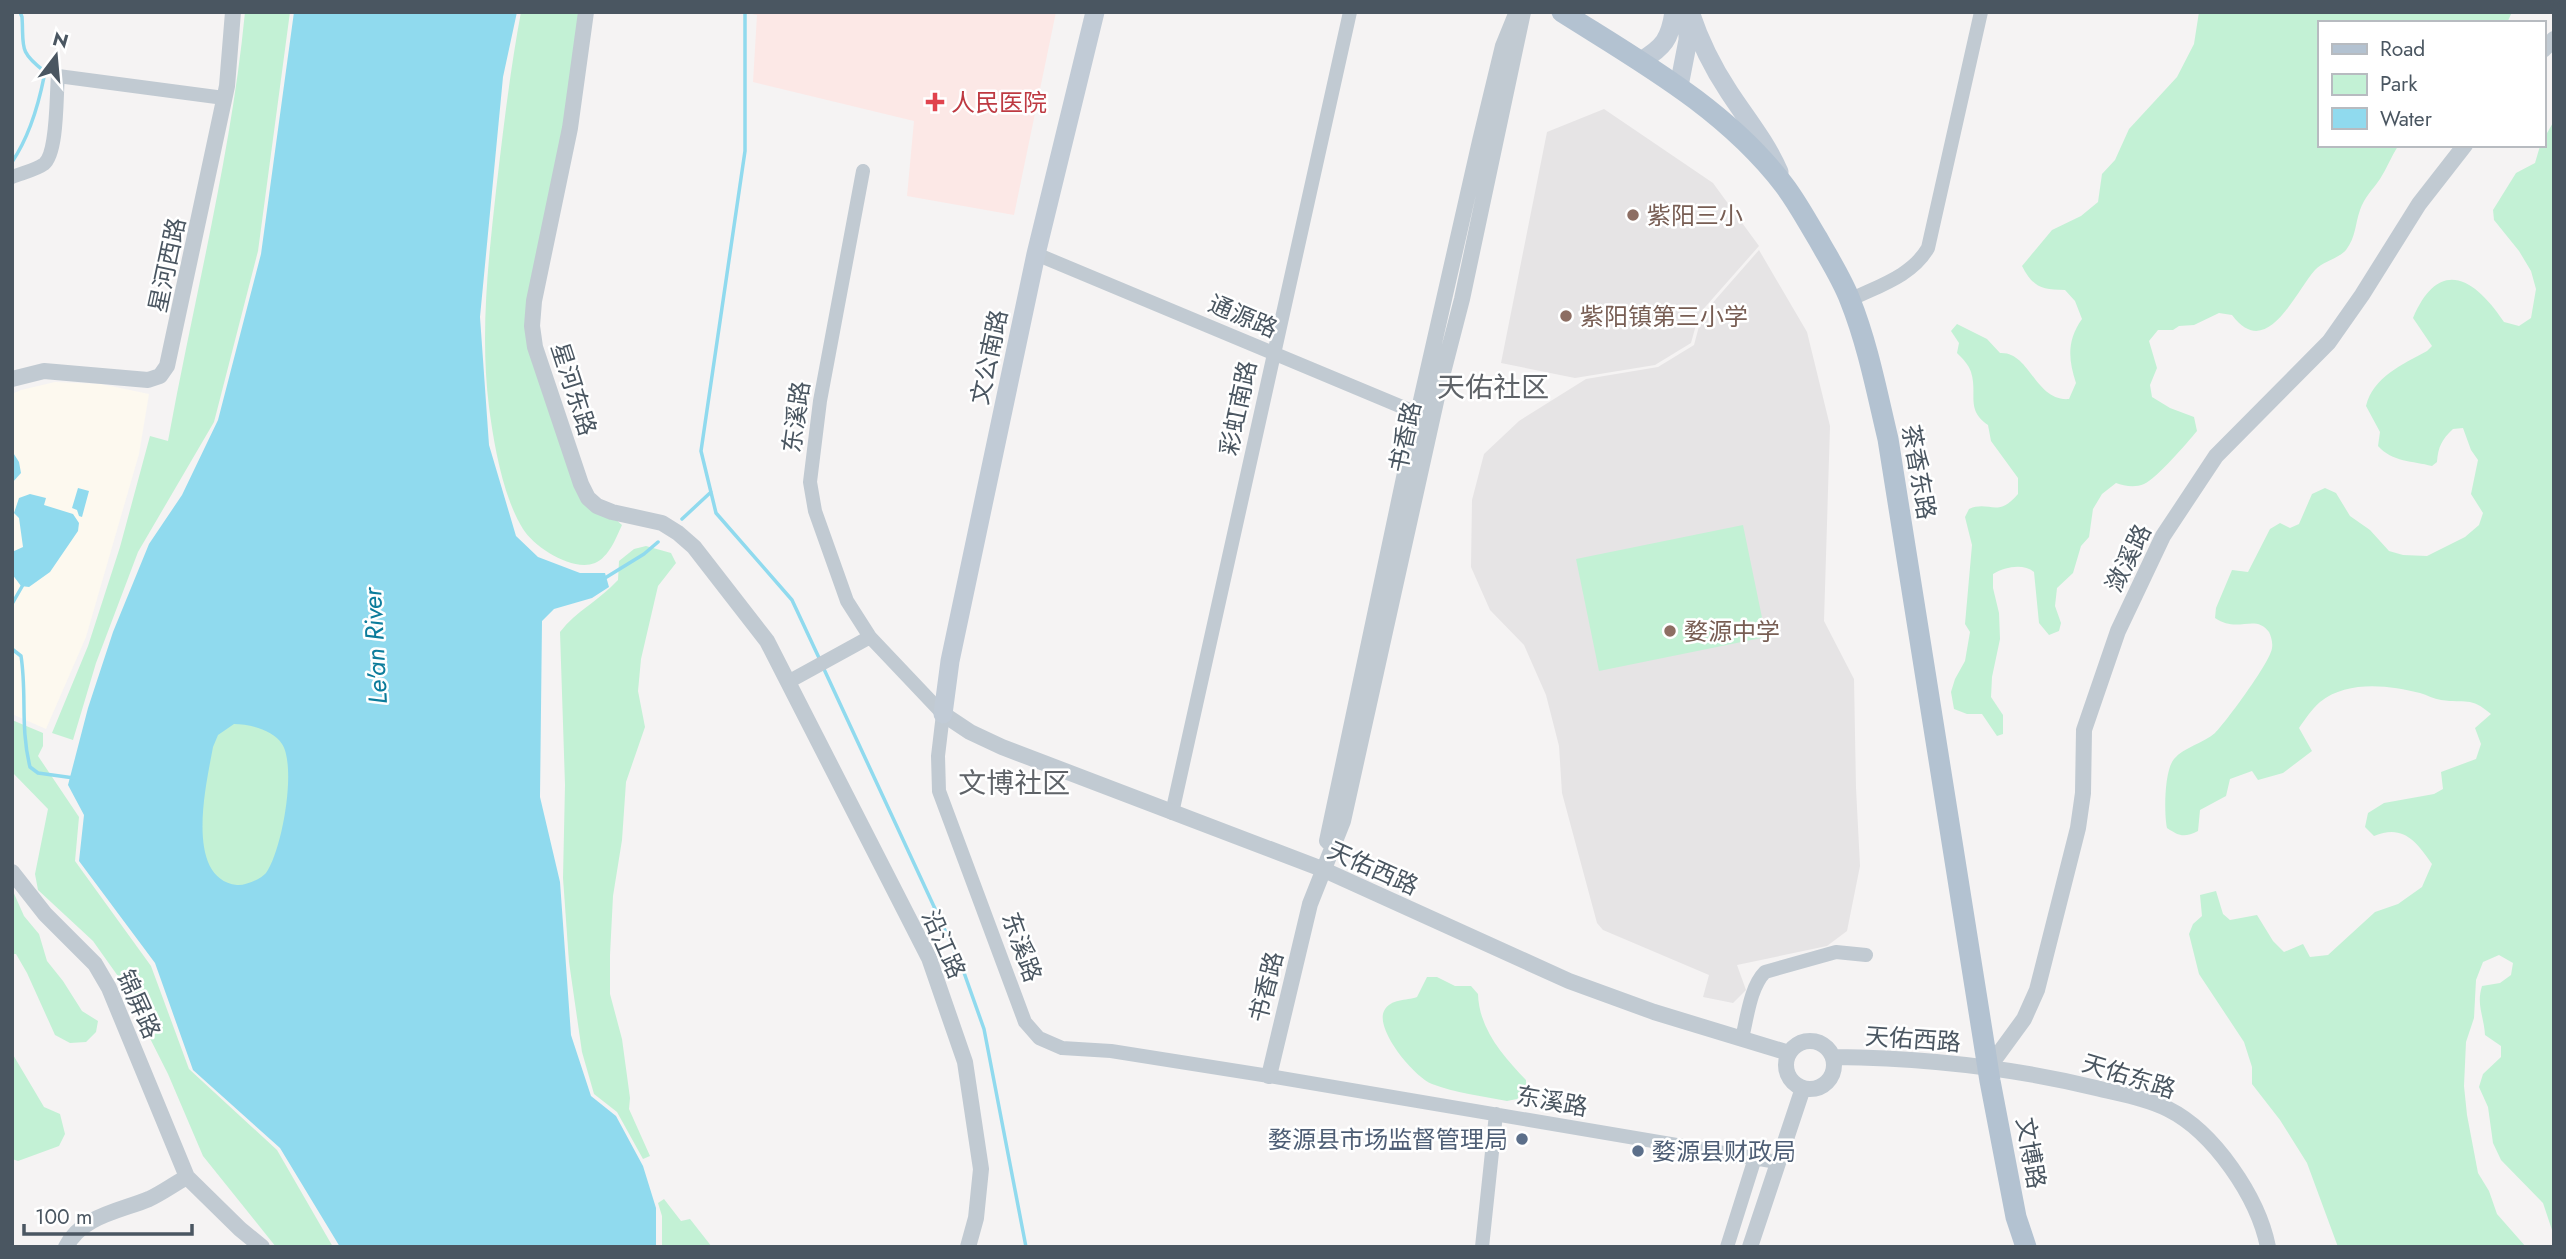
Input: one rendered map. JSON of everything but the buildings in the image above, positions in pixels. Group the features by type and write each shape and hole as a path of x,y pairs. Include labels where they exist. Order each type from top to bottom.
{"main road":[{"name":"文公南路","path":"943,714 950,661 1036,254 1095,12"},
{"name":"茶香东路","path":"1562,12 1679,86 1759,156 1784,186 1850,300 1888,439 1989,1067"},
{"path":"1641,61 1666,41 1671,32 1675,12"},
{"path":"1675,12 1679,86"},
{"path":"1679,86 1688,40 1689,12"},
{"path":"1689,12 1727,90 1762,139 1784,186"},
{"name":"文博路","path":"1989,1067 2016,1217 2026,1247"}],"street":[{"name":"星河西路","path":"12,379 44,370 148,380 160,376 167,366 224,98 233,12"},
{"name":"星河东路","path":"586,12 570,128 534,301 532,326 535,347 588,498 597,506 612,512 662,523 694,547 767,640 788,682"},
{"name":"彩虹南路","path":"1172,813 1350,12"},
{"name":"书香路","path":"1269,1076 1310,904 1322,869 1334,804 1426,414 1503,46 1517,12"},
{"name":"书香路","path":"1426,414 1462,299 1523,12"},
{"path":"1850,300 1911,269 1921,260 1928,248 1981,12"},
{"path":"15,176 43,164 49,158 53,146 58,76 224,98"},
{"name":"潋溪路","path":"1989,1067 2024,1019 2037,990 2078,828 2083,793 2084,730 2118,631 2163,536 2216,456 2329,342 2362,295 2418,204 2463,147"},
{"name":"东溪路","path":"863,171 820,401 810,482 815,511 847,601 870,637 943,714 938,755 939,791 1026,1022 1039,1038 1062,1048 1111,1051 1269,1076 1777,1162"},
{"name":"通源路","path":"1036,254 1273,354 1426,414"},
{"path":"788,682 870,637"},
{"name":"沿江路","path":"788,682 929,958 965,1062 981,1169 976,1218 968,1247"},
{"name":"天佑西路","path":"943,714 1002,747 1322,869 1569,981 1654,1012 1789,1053"},
{"name":"锦屏路","path":"12,872 45,914 95,964 109,988 187,1177"},
{"path":"1742,1038 1755,991 1765,972 1836,952 1866,955"},
{"path":"1812,1041 1825,1046 1834,1057 1831,1079 1818,1088 1796,1085 1787,1074 1786,1060 1799,1044 1812,1041"},
{"name":"天佑西路","path":"1834,1057 1879,1057 1989,1067"},
{"name":"天佑东路","path":"1989,1067 2040,1074 2146,1100 2184,1119 2214,1147 2244,1188 2260,1221 2268,1247"},
{"path":"1750,1247 1803,1088"},
{"path":"1482,1247 1496,1114"},
{"path":"1727,1247 1755,1158"},
{"path":"66,1247 77,1230 96,1219 151,1198 187,1177 262,1247"}],"shaded area":[{"name":"人民医院","path":"741,12 1056,12 1014,215 907,196 914,121 753,82 757,15"},
{"name":"紫阳三小","path":"1604,109 1713,183 1759,246 1699,314 1691,343 1655,365 1575,378 1501,363 1547,132"},
{"name":"婺源中学","path":"1759,250 1807,332 1830,426 1824,621 1854,679 1860,866 1847,931 1827,946 1737,965 1746,990 1733,1003 1703,997 1709,975 1603,930 1597,923 1562,793 1559,746 1546,695 1524,645 1490,610 1471,567 1472,500 1484,454 1519,421 1586,379 1658,367 1694,345 1702,315"},
{"path":"55,382 101,384 149,394 139,454 86,637 46,729 12,714 12,394"}],"green space":[{"path":"245,12 290,12 258,251 214,422 138,552 96,663 73,740 52,733 88,646 120,547 150,436 168,441 231,120"},
{"path":"521,12 587,12 529,326 579,487 622,525 612,547 604,556 595,563 586,565 555,556 536,544 523,529 505,486 489,407 485,353 488,272 504,124"},
{"path":"2199,12 2512,12 2508,21 2318,21 2318,147 2397,147 2362,206 2354,235 2346,250 2315,270 2289,306 2268,327 2257,331 2245,327 2232,315 2219,313 2194,325 2158,330 2149,341 2157,368 2150,385 2152,397 2170,408 2194,417 2197,431 2149,481 2133,486 2116,483 2102,494 2093,509 2089,537 2081,546 2073,573 2057,588 2055,606 2061,623 2059,631 2049,635 2039,623 2034,572 2014,567 1993,574 2000,639 1991,697 2003,715 2003,734 1997,736 1982,714 1967,714 1954,709 1951,692 1965,661 1970,632 1965,624 1972,545 1965,517 1969,509 1999,507 2011,501 2018,494 2018,478 1991,441 1988,425 1974,407 1971,372 1957,353 1959,343 1951,331 1957,324 1987,339 2000,353 2019,360 2048,393 2069,399 2076,383 2070,358 2071,342 2082,319 2075,301 2065,290 2039,286 2030,279 2022,266 2052,230 2081,216 2098,202 2102,174 2115,160 2129,129 2177,77 2194,44"},
{"path":"2554,121 2554,1236 2543,1203 2501,1160 2493,1143 2488,1107 2479,1087 2483,1074 2501,1057 2501,1046 2485,1035 2480,1005 2482,986 2500,983 2511,975 2513,963 2499,955 2483,962 2476,980 2474,1018 2466,1042 2464,1086 2478,1173 2489,1191 2497,1214 2526,1247 2338,1247 2307,1163 2280,1120 2252,1084 2252,1067 2244,1042 2199,974 2189,934 2193,924 2202,916 2200,895 2216,891 2223,914 2230,920 2257,915 2273,941 2284,952 2303,944 2310,957 2328,955 2375,912 2398,904 2422,887 2432,864 2408,837 2393,832 2374,836 2365,827 2368,813 2384,803 2434,794 2443,789 2441,772 2476,759 2481,744 2475,728 2491,714 2473,703 2441,700 2395,688 2368,686 2343,690 2320,702 2299,728 2312,751 2283,773 2258,780 2252,771 2230,779 2226,796 2200,810 2198,831 2189,835 2178,834 2167,828 2165,803 2168,773 2178,755 2221,727 2270,655 2272,642 2264,627 2252,623 2223,622 2215,618 2216,608 2232,570 2248,572 2270,529 2280,523 2290,528 2299,524 2312,494 2325,488 2336,493 2350,516 2370,530 2389,551 2403,555 2427,556 2465,537 2479,525 2483,513 2471,494 2478,460 2463,428 2453,429 2446,436 2437,462 2432,466 2403,460 2378,446 2380,432 2366,406 2382,379 2432,346 2413,318 2423,299 2434,287 2445,281 2457,280 2469,285 2493,306 2504,322 2519,326 2531,318 2536,289 2531,271 2494,220 2493,210 2516,173 2535,163 2540,147 2545,147 2545,137"},
{"path":"1743,525 1766,637 1599,671 1576,559"},
{"path":"646,546 671,553 676,563 658,586 641,659 638,691 645,727 626,782 622,840 613,896 610,955 610,994 622,1039 629,1109 650,1156 643,1159 617,1112 594,1094 582,1052 569,962 563,878 565,785 560,632 618,580 619,561 634,549"},
{"path":"287,714 292,839 225,935 90,726"},
{"path":"12,720 43,733 43,746 38,756 79,817 75,861 151,966 189,1069 277,1150 333,1247 276,1247 203,1156 168,1074 120,979 93,941 38,890 35,874 48,809 12,772"},
{"path":"12,889 24,916 39,934 47,961 82,1011 98,1021 96,1032 86,1042 70,1043 55,1035 27,973 16,954 12,954"},
{"path":"1427,977 1437,977 1455,986 1471,986 1478,994 1483,1019 1494,1041 1526,1080 1526,1090 1517,1099 1507,1101 1432,1084 1424,1080 1398,1052 1385,1029 1384,1011 1395,1002 1417,997"},
{"path":"12,1053 44,1107 60,1114 65,1134 59,1146 18,1161 12,1159"},
{"path":"664,1199 681,1221 690,1219 712,1247 662,1247 662,1216 658,1203"}],"water":[{"name":"Le'an River","path":"294,12 517,12 503,77 480,317 489,445 516,536 538,557 580,573 605,573 609,587 592,598 554,609 542,621 540,797 560,882 571,1035 591,1096 616,1116 643,1166 656,1208 656,1247 340,1247 280,1148 193,1070 155,963 79,861 84,815 68,785 88,708 113,632 149,544 182,495 218,420 261,254","holes":["234,724 267,732 282,744 286,755 288,789 282,829 272,862 260,878 237,885 220,878 210,865 204,847 202,826 213,747 218,735"]},
{"path":"12,451 19,462 21,473 12,483"},
{"path":"78,488 89,491 82,517 72,508"},
{"path":"30,494 46,498 44,505 73,514 79,523 78,531 50,572 29,587 21,586 12,574 12,552 23,547 19,518 14,513 19,498"}],"waterway":[{"path":"12,162 32,121 44,77 44,71 24,48 20,12"},
{"path":"745,12 745,151 701,451 716,513 792,600 820,660"},
{"path":"682,519 711,492"},
{"path":"605,578 658,542"},
{"path":"12,604 24,583"},
{"path":"12,649 21,656 25,738 30,767 38,773 74,778"},
{"path":"823,667 962,967 984,1029 1026,1247"}],"place":[{"name":"人民医院","path":"935,102"},
{"name":"紫阳三小","path":"1633,215"},
{"name":"紫阳镇第三小学","path":"1566,316"},
{"name":"婺源中学","path":"1670,631"},
{"name":"婺源县市场监督管理局","path":"1522,1139"},
{"name":"婺源县财政局","path":"1638,1151"}],"district":[{"name":"天佑社区","path":"1493,387"},
{"name":"文博社区","path":"1014,783"}]}
